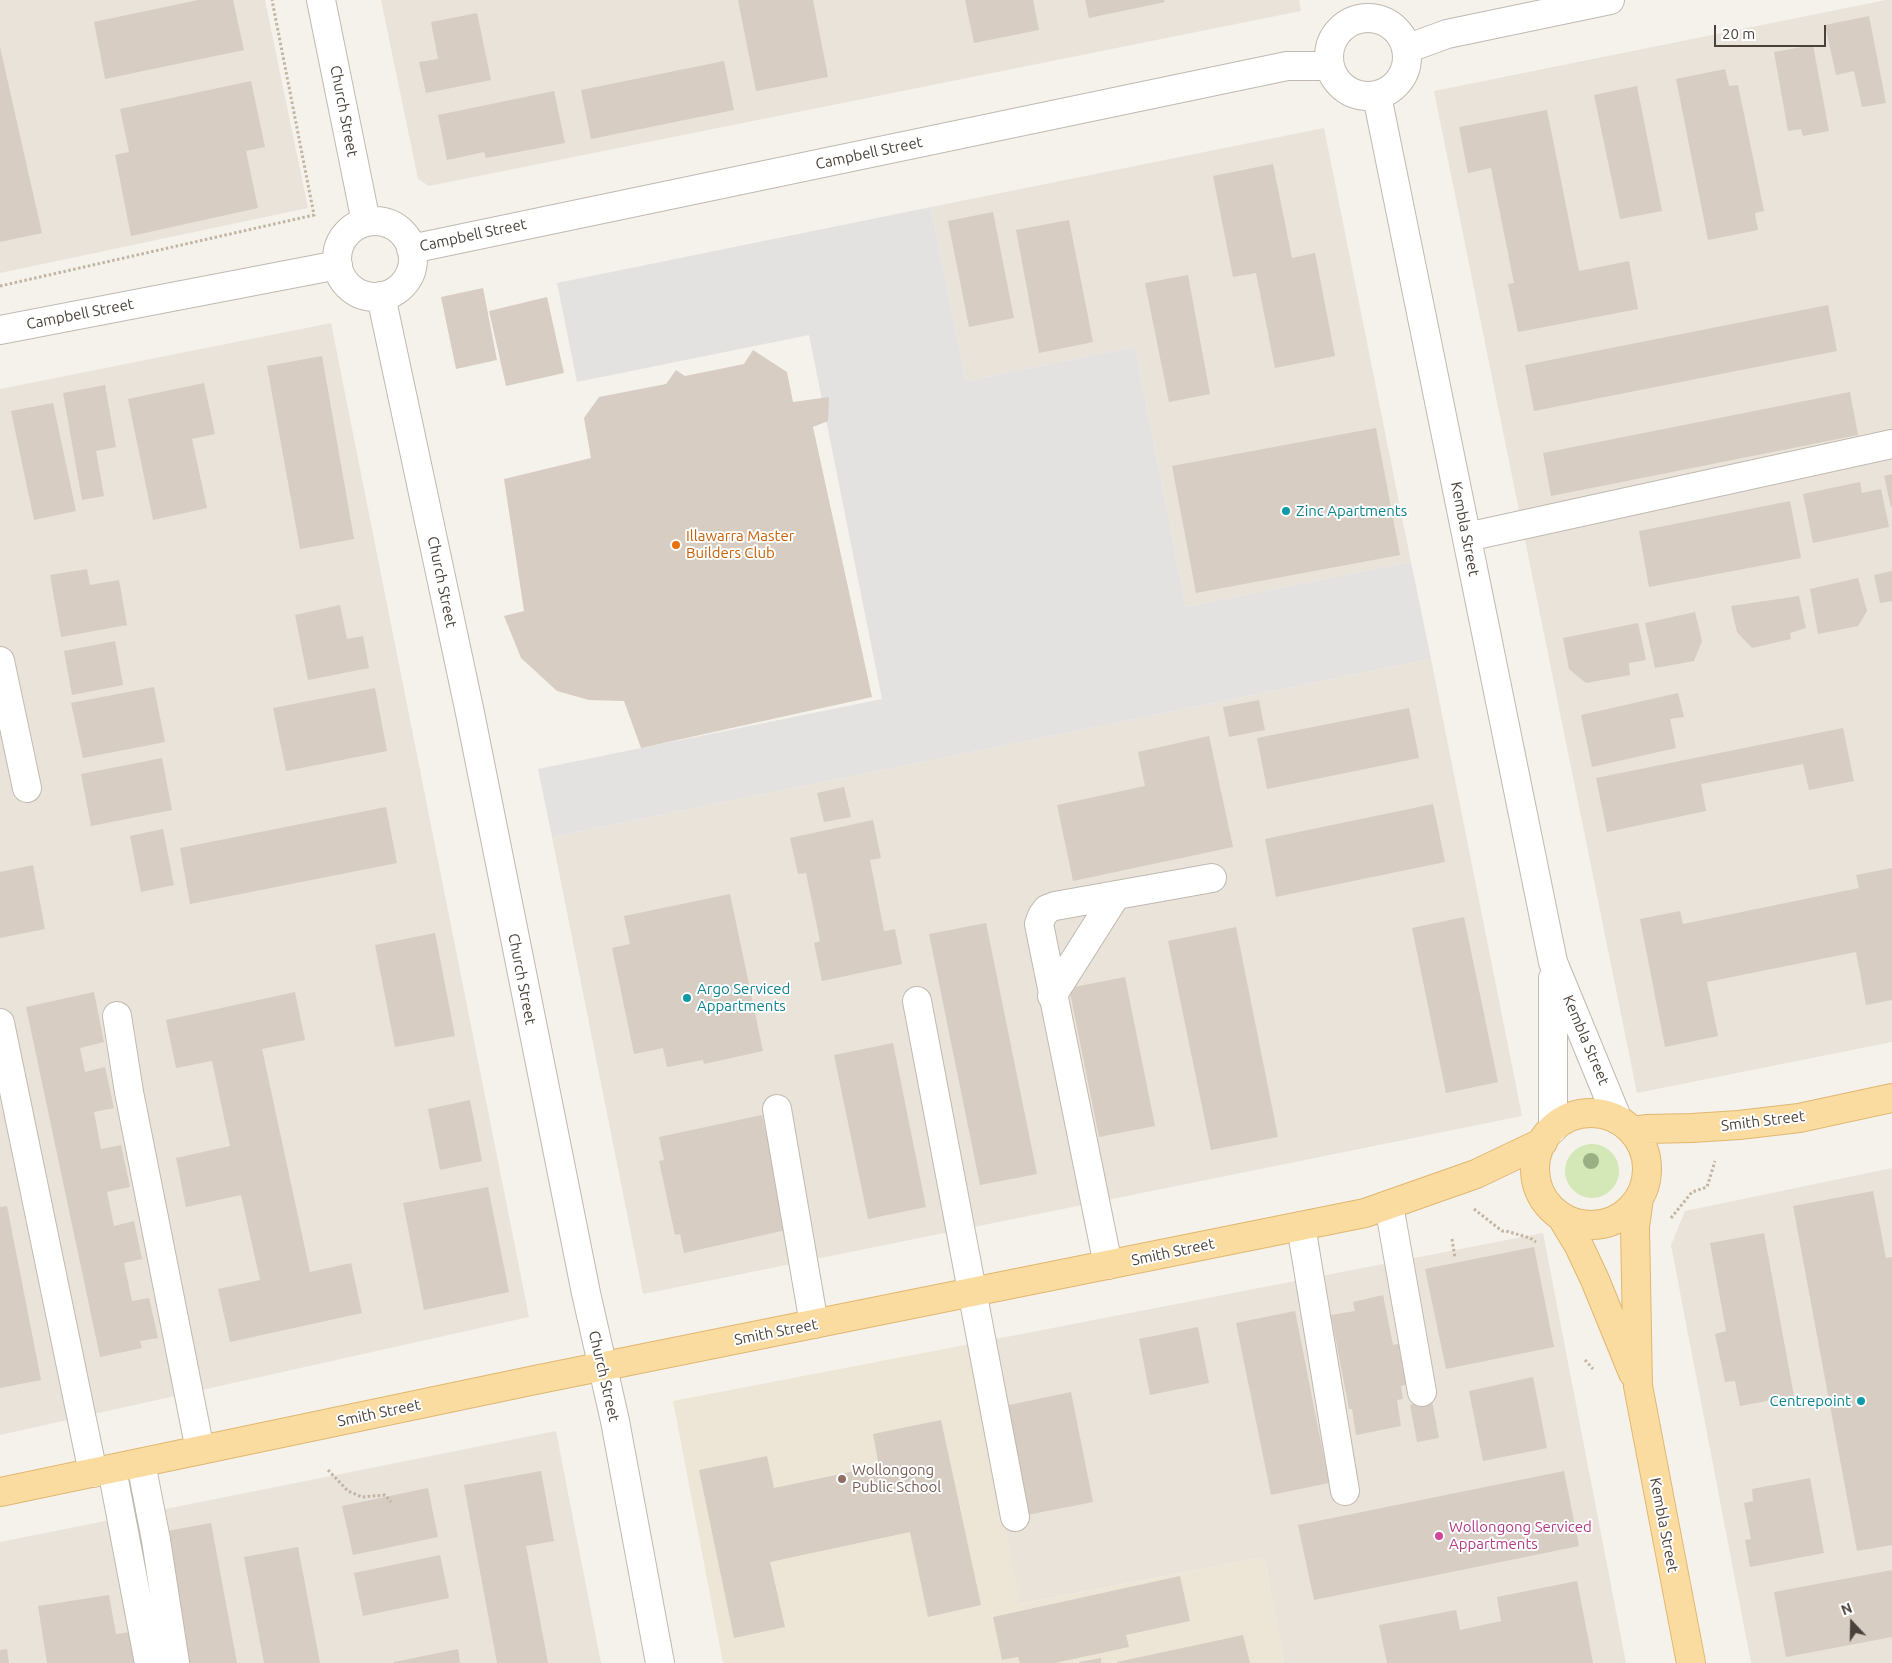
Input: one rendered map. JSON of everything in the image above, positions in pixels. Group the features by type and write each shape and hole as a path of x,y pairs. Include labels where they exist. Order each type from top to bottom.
{"main road":[{"name":"Smith Street","path":"1625,1125 1739,1125 1799,1118 1892,1098"},
{"path":"1584,1113 1602,1114 1625,1125 1643,1146 1647,1164 1646,1182 1639,1198 1627,1212 1612,1220 1596,1225 1578,1223 1561,1216 1548,1205 1540,1191 1535,1175 1536,1158 1548,1135 1567,1118 1584,1113"},
{"name":"Smith Street","path":"0,1492 602,1367 1365,1214 1476,1174 1548,1135"},
{"name":"Kembla Street","path":"1639,1198 1634,1235 1638,1320 1638,1386 1691,1663"},
{"name":"Kembla Street","path":"1561,1216 1579,1246 1595,1280 1638,1386"}],"street":[{"name":"Church Street","path":"321,0 366,222"},
{"path":"1406,50 1447,34 1610,0"},
{"path":"1354,10 1367,18 1390,25 1405,43 1406,69 1399,81 1390,90 1377,96 1363,97 1350,93 1339,85 1329,66 1329,47 1335,34 1344,26 1354,10"},
{"name":"Campbell Street","path":"411,249 1287,66 1329,66"},
{"name":"Kembla Street","path":"1377,96 1553,962 1625,1125"},
{"path":"366,222 379,222 391,225 402,232 409,242 412,268 407,279 399,288 388,295 364,296 353,291 344,282 338,271 336,259 339,247 345,236 354,227 366,222"},
{"name":"Campbell Street","path":"0,330 338,265"},
{"name":"Church Street","path":"381,296 468,703 522,980 602,1367 615,1421 660,1663"},
{"path":"1467,537 1892,444"},
{"path":"0,661 27,788"},
{"path":"1108,1265 1038,924 1047,910 1055,906 1212,878"},
{"path":"1052,996 1116,895"},
{"name":"Kembla Street","path":"1548,1135 1553,962"},
{"path":"917,1001 1015,1518"},
{"path":"117,1016 129,1092 200,1450"},
{"path":"0,1023 102,1471 149,1663"},
{"path":"777,1109 814,1324"},
{"path":"1389,1205 1422,1392"},
{"path":"1302,1226 1345,1492"},
{"path":"141,1463 156,1540 175,1663"}],"path":[{"path":"0,286 314,215 272,0"},
{"path":"1668,1224 1672,1216 1692,1192 1707,1187 1717,1154"},
{"path":"1473,1208 1502,1231"},
{"path":"1452,1239 1455,1258"},
{"path":"328,1470 348,1492 362,1498 385,1495 391,1502"}],"shaded area":[{"path":"0,0 265,0 308,208 0,273"},
{"path":"381,0 1299,0 1301,11 429,186 418,179"},
{"path":"1892,0 1892,1042 1637,1093 1434,91"},
{"path":"1324,128 1411,562 1186,607 1135,347 966,381 931,207"},
{"path":"931,207 966,381 1135,347 1186,607 1411,562 1431,659 552,837 538,769 882,699 809,335 577,382 557,283"},
{"path":"331,323 529,1317 0,1435 0,389"},
{"path":"1431,659 1522,1116 643,1294 552,837"},
{"path":"1892,1168 1892,1663 1751,1663 1671,1245 1685,1211"},
{"path":"1543,1233 1626,1663 1284,1663 1264,1557 1019,1604 970,1344"},
{"name":"Wollongong Public School","path":"970,1344 1020,1604 1264,1557 1284,1663 723,1663 673,1401"},
{"path":"556,1431 601,1663 0,1663 0,1542"}],"green space":[{"path":"1587,1144 1597,1144 1607,1148 1615,1156 1619,1171 1615,1186 1607,1194 1597,1198 1587,1198 1577,1194 1569,1186 1565,1176 1565,1166 1569,1156 1577,1148"}],"building":[{"path":"198,0 233,0 244,50 105,79 94,22"},
{"path":"738,0 813,0 828,77 756,91"},
{"path":"965,0 1033,0 1039,30 974,43"},
{"path":"1085,0 1164,0 1165,2 1089,18"},
{"path":"477,13 491,80 426,93 419,62 438,59 431,22"},
{"path":"1869,16 1886,103 1862,107 1854,71 1836,75 1825,25"},
{"path":"1813,45 1829,131 1803,136 1801,129 1788,131 1774,52"},
{"path":"0,47 42,233 0,242"},
{"path":"724,61 734,110 591,139 581,90"},
{"path":"1725,69 1729,86 1738,85 1764,211 1755,213 1758,230 1708,240 1676,79"},
{"path":"251,81 265,147 246,151 258,208 131,236 115,155 129,152 120,109"},
{"path":"1637,86 1662,211 1620,219 1594,95"},
{"path":"554,91 565,143 486,158 484,152 447,160 438,115"},
{"path":"1547,110 1579,271 1629,261 1638,309 1518,332 1508,284 1514,283 1491,168 1468,173 1459,127"},
{"path":"1273,164 1292,258 1315,253 1335,356 1275,368 1256,273 1233,277 1213,176"},
{"path":"993,212 1014,318 969,327 948,221"},
{"path":"1069,220 1093,342 1039,353 1016,230"},
{"path":"1188,275 1210,394 1169,402 1145,283"},
{"path":"483,288 497,360 456,369 441,297"},
{"path":"547,297 564,373 506,386 489,311"},
{"path":"1828,305 1837,351 1534,411 1525,365"},
{"name":"Illawarra Master Builders Club","path":"753,350 787,372 793,402 829,397 828,421 813,427 872,697 641,748 624,701 589,700 557,691 521,658 504,616 524,611 504,479 591,458 584,418 599,397 666,384 676,370 685,376 744,364"},
{"path":"322,356 354,539 300,549 267,366"},
{"path":"204,383 215,434 192,439 207,508 153,520 128,399"},
{"path":"105,385 116,447 96,451 104,496 82,500 63,393"},
{"path":"1850,392 1858,435 1551,496 1543,453"},
{"path":"53,403 76,511 34,520 11,411"},
{"name":"Zinc Apartments","path":"1376,428 1400,555 1196,593 1172,466"},
{"path":"1892,474 1892,507 1891,507 1884,476"},
{"path":"1860,482 1862,493 1881,489 1889,527 1813,543 1803,494"},
{"path":"1790,501 1801,558 1649,587 1639,531"},
{"path":"87,569 90,585 119,580 127,625 61,637 50,575"},
{"path":"1892,571 1892,601 1880,603 1874,575"},
{"path":"1858,578 1867,611 1858,626 1818,634 1810,589"},
{"path":"1799,596 1806,628 1790,633 1791,639 1752,648 1737,632 1731,606"},
{"path":"340,605 347,639 363,636 369,668 308,680 295,615"},
{"path":"1695,612 1702,641 1694,661 1655,668 1645,623"},
{"path":"1638,623 1646,660 1629,663 1630,675 1586,683 1569,669 1563,638"},
{"path":"115,641 123,685 72,695 64,651"},
{"path":"154,687 165,742 83,758 71,703"},
{"path":"375,688 387,751 286,771 273,708"},
{"path":"1678,693 1684,717 1670,719 1676,748 1592,767 1581,715"},
{"path":"1259,700 1265,730 1229,737 1223,707"},
{"path":"1409,708 1419,758 1267,789 1257,738"},
{"path":"1843,728 1854,781 1809,790 1803,764 1701,784 1706,811 1607,832 1596,778"},
{"path":"1209,736 1233,847 1073,881 1057,805 1145,786 1138,752"},
{"path":"162,758 172,810 91,826 81,774"},
{"path":"844,787 851,817 824,822 817,793"},
{"path":"1433,804 1445,862 1276,897 1265,839"},
{"path":"386,807 397,863 190,904 180,848"},
{"path":"873,820 881,858 870,860 884,931 895,929 902,964 822,981 814,943 820,941 806,873 798,874 790,838"},
{"path":"163,829 174,885 141,892 130,836"},
{"path":"33,865 45,929 0,938 0,872"},
{"path":"1892,868 1892,1000 1866,1005 1856,952 1707,982 1718,1036 1665,1047 1640,919 1680,911 1683,924 1859,888 1856,875"},
{"name":"Argo Serviced Appartments","path":"730,894 763,1051 704,1064 703,1060 667,1067 663,1048 634,1054 612,948 630,944 624,916"},
{"path":"1464,917 1498,1082 1446,1093 1412,928"},
{"path":"986,923 1037,1174 980,1185 929,934"},
{"path":"1236,927 1278,1137 1211,1150 1168,941"},
{"path":"435,933 455,1036 395,1047 375,945"},
{"path":"1125,977 1155,1126 1099,1137 1069,988"},
{"path":"94,992 104,1042 80,1048 85,1072 105,1067 114,1108 94,1112 101,1149 121,1145 130,1187 107,1192 114,1226 134,1221 142,1259 124,1263 132,1301 149,1298 158,1338 140,1341 142,1348 100,1357 26,1007"},
{"path":"295,992 305,1040 262,1049 310,1272 351,1263 362,1313 230,1342 218,1289 260,1280 241,1195 186,1207 176,1158 230,1146 212,1061 176,1068 166,1020"},
{"path":"893,1043 926,1207 868,1219 834,1055"},
{"path":"470,1100 482,1161 440,1170 428,1109"},
{"path":"762,1115 767,1138 769,1137 786,1230 684,1253 680,1234 675,1235 659,1161 664,1160 659,1137"},
{"path":"488,1187 509,1292 424,1310 403,1203"},
{"name":"Centrepoint","path":"1873,1191 1886,1258 1892,1257 1892,1545 1857,1551 1793,1206"},
{"path":"7,1206 41,1380 0,1388 0,1207"},
{"path":"1764,1233 1794,1396 1740,1406 1735,1381 1725,1382 1715,1334 1726,1331 1710,1243"},
{"path":"1534,1247 1554,1347 1446,1369 1425,1269"},
{"path":"1383,1295 1393,1345 1403,1343 1411,1384 1401,1386 1403,1399 1397,1400 1401,1426 1356,1435 1352,1409 1349,1409 1331,1315 1355,1311 1353,1302"},
{"path":"1295,1311 1329,1483 1271,1495 1236,1323"},
{"path":"1198,1327 1209,1383 1150,1395 1139,1339"},
{"path":"1533,1377 1547,1448 1483,1461 1469,1391"},
{"path":"1071,1392 1093,1502 1022,1516 1000,1407"},
{"path":"1432,1401 1439,1438 1417,1442 1410,1405"},
{"path":"941,1420 981,1605 928,1617 910,1532 770,1562 785,1627 734,1638 699,1470 767,1456 774,1488 879,1466 873,1434"},
{"path":"541,1471 554,1541 526,1546 548,1663 497,1663 464,1485"},
{"name":"Wollongong Serviced Appartments","path":"1564,1471 1579,1546 1314,1600 1298,1525"},
{"path":"1810,1478 1824,1553 1750,1567 1745,1540 1751,1539 1744,1503 1753,1501 1752,1489"},
{"path":"428,1488 438,1537 353,1555 342,1506"},
{"path":"211,1523 237,1663 176,1663 151,1534"},
{"path":"298,1547 320,1663 264,1663 244,1557"},
{"path":"440,1555 449,1598 363,1616 354,1573"},
{"path":"1892,1570 1892,1637 1786,1657 1774,1592"},
{"path":"1180,1576 1190,1621 1126,1635 1129,1647 1055,1663 1020,1663 1018,1657 1002,1660 993,1617"},
{"path":"1577,1581 1593,1663 1387,1663 1379,1625 1456,1610 1460,1630 1501,1621 1497,1597"},
{"path":"109,1595 116,1634 130,1632 135,1663 47,1663 38,1606"},
{"path":"1243,1635 1250,1663 1117,1663 1117,1662"},
{"path":"7,1649 9,1663 0,1663 0,1650"},
{"path":"458,1649 460,1663 394,1663 394,1662"},
{"path":"1101,1658 1101,1663 1079,1663 1079,1662"}],"place":[{"name":"Zinc Apartments","path":"1286,511"},
{"name":"Illawarra Master Builders Club","path":"676,545"},
{"name":"Argo Serviced Appartments","path":"687,998"},
{"name":"Centrepoint","path":"1861,1401"},
{"name":"Wollongong Public School","path":"842,1479"},
{"name":"Wollongong Serviced Appartments","path":"1439,1536"}]}
